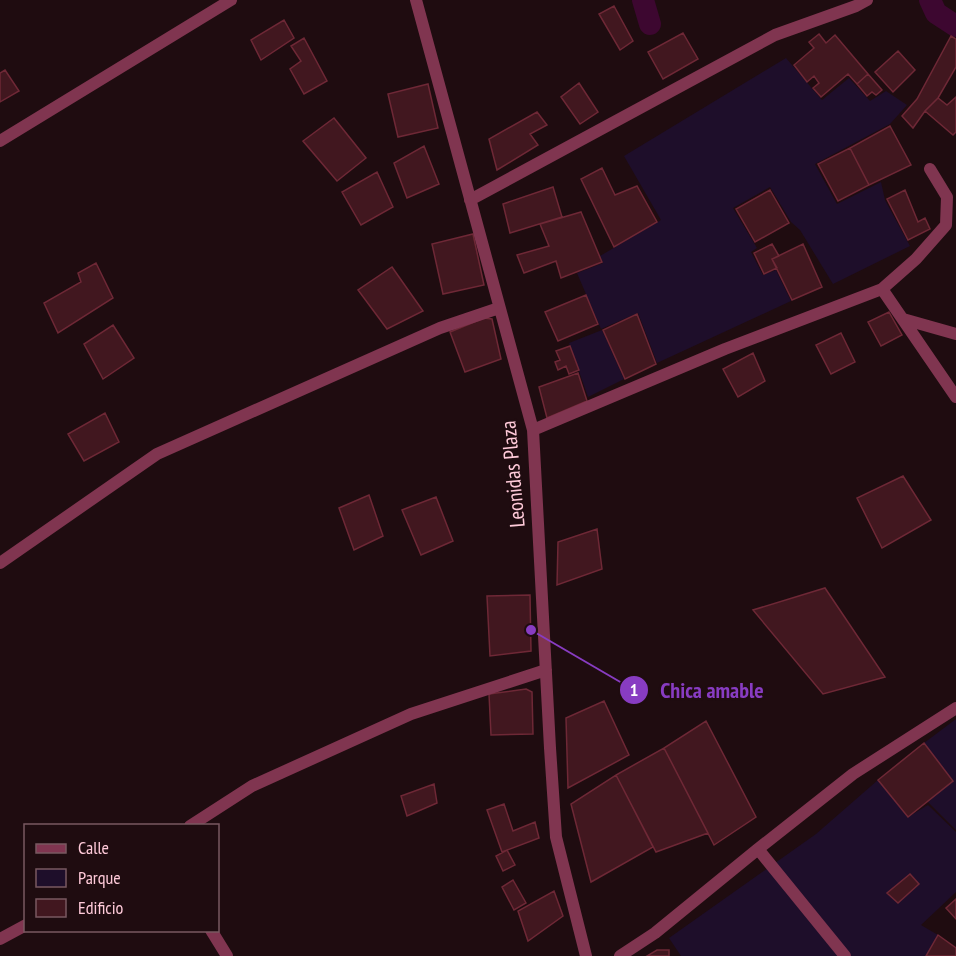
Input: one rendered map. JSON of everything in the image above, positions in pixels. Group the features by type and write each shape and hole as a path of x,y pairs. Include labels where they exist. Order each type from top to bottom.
{"street":[{"path":"0,141 231,0"},
{"name":"Leonidas Plaza","path":"416,0 533,430 556,837 586,956"},
{"path":"470,200 775,35 867,0"},
{"path":"533,430 725,349 882,289 916,259 946,225 948,197 930,169"},
{"path":"882,289 956,397"},
{"path":"0,562 157,454 440,328 499,308"},
{"path":"903,319 956,334"},
{"path":"192,824 252,786 411,714 546,670"},
{"path":"620,956 655,933 853,774 956,708"},
{"path":"758,849 845,956"},
{"path":"0,939 24,926"},
{"path":"212,932 227,956"}],"green space":[{"path":"786,58 822,100 849,78 870,101 886,91 907,105 890,124 815,164 837,204 881,182 885,200 910,246 833,284 770,187 733,208 757,248 751,252 763,275 776,270 791,301 657,363 638,313 601,329 577,273 603,263 600,256 661,220 624,156"},
{"path":"602,330 624,379 588,397 569,343"},
{"path":"956,719 956,830 928,802 953,781 924,743"},
{"path":"878,780 908,817 928,805 956,832 956,892 921,925 938,935 926,956 681,956 669,938 816,834"}],"building":[{"path":"614,6 633,41 620,50 599,14"},
{"path":"284,20 294,38 261,60 251,40"},
{"path":"683,33 698,59 663,79 648,52"},
{"path":"819,34 826,43 835,35 868,74 857,84 848,74 821,97 813,88 819,83 814,76 807,82 794,65 814,48 809,42"},
{"path":"951,36 956,39 956,67 938,98 913,128 902,116 917,99"},
{"path":"304,38 327,81 304,94 290,69 301,61 291,46"},
{"path":"898,51 915,70 893,92 875,72"},
{"path":"5,70 19,91 0,102 0,73"},
{"path":"868,74 882,90 876,95 872,92 867,96 857,84"},
{"path":"579,83 598,112 580,124 561,97"},
{"path":"428,84 438,128 398,137 388,94"},
{"path":"956,97 956,132 953,135 925,111 938,98 947,105"},
{"path":"537,112 547,125 530,134 538,145 497,170 489,139"},
{"path":"334,118 366,158 337,181 303,141"},
{"path":"890,126 911,165 869,185 850,148"},
{"path":"424,146 439,184 407,198 394,163"},
{"path":"850,148 869,185 838,201 818,164"},
{"path":"602,168 615,195 637,186 657,222 614,247 581,179"},
{"path":"377,172 393,207 361,225 342,192"},
{"path":"553,187 562,217 510,233 503,204"},
{"path":"770,190 789,223 755,242 736,209"},
{"path":"905,190 918,222 925,218 930,229 908,240 887,199"},
{"path":"581,212 602,262 561,278 556,261 524,273 517,255 549,246 540,224"},
{"path":"473,234 484,285 443,294 432,244"},
{"path":"772,244 779,256 772,259 777,268 764,274 754,253"},
{"path":"803,244 822,287 792,300 772,259"},
{"path":"96,263 113,298 58,333 44,303 81,282 78,273"},
{"path":"392,267 423,311 387,329 358,290"},
{"path":"586,295 598,324 558,341 545,312"},
{"path":"889,312 902,335 881,346 868,322"},
{"path":"637,314 656,364 625,379 603,330"},
{"path":"484,318 492,319 501,359 465,372 450,332"},
{"path":"113,325 134,358 103,379 84,344"},
{"path":"841,333 855,362 831,374 816,345"},
{"path":"570,346 579,370 569,374 566,366 558,370 555,362 560,360 556,351"},
{"path":"753,353 765,381 738,397 723,369"},
{"path":"578,373 587,401 547,418 539,387"},
{"path":"105,413 119,442 84,461 68,434"},
{"path":"903,476 931,520 882,548 857,498"},
{"path":"369,495 383,536 354,550 339,508"},
{"path":"436,497 453,541 421,555 402,510"},
{"path":"597,529 602,569 557,585 558,542"},
{"path":"825,588 885,677 823,694 753,610"},
{"path":"530,595 531,651 490,656 487,596"},
{"path":"526,689 532,692 533,734 491,735 489,694"},
{"path":"604,701 629,755 568,788 566,718"},
{"path":"706,721 756,817 714,845 664,748"},
{"path":"924,743 953,781 908,817 878,780"},
{"path":"664,748 708,833 656,852 616,775"},
{"path":"616,775 653,847 591,882 571,804"},
{"path":"434,784 437,803 407,816 401,796"},
{"path":"504,804 513,831 535,822 539,838 502,852 487,810"},
{"path":"507,850 515,865 503,871 496,856"},
{"path":"910,874 919,884 898,903 887,893"},
{"path":"513,880 526,903 514,910 502,887"},
{"path":"554,891 563,916 528,941 518,911"},
{"path":"956,899 956,919 946,908"},
{"path":"938,935 956,948 956,956 926,956"},
{"path":"657,950 669,950 669,956 647,956"}],"waterway":[{"path":"643,0 650,24"},
{"path":"930,0 936,13 956,26"}],"place":[{"name":"Chica amable","path":"531,630"}]}
